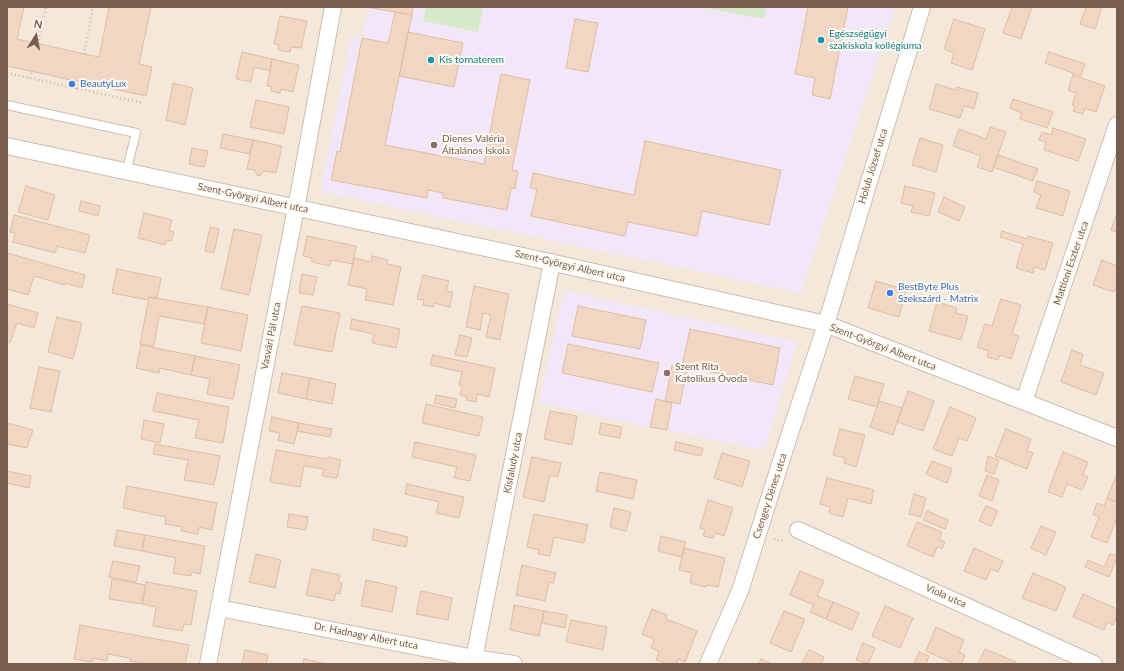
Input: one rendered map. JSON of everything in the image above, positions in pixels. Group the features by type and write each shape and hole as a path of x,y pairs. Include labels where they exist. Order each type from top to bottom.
{"street":[{"name":"Vasvári Pál utca","path":"208,664 333,7"},
{"name":"Holub József utca","path":"826,324 922,7"},
{"name":"Mattioni Eszter utca","path":"1024,401 1117,124"},
{"name":"Szent-Györgyi Albert utca","path":"8,148 296,207 552,262 826,324 1117,438"},
{"name":"Kisfaludy utca","path":"474,661 552,262"},
{"name":"Csengey Dénes utca","path":"708,664 740,591 826,324"},
{"name":"Viola utca","path":"801,531 1094,664"},
{"name":"Dr. Hadnagy Albert utca","path":"219,608 474,661 514,664"}],"lane":[{"path":"7,105 136,133 126,172"}],"path":[{"path":"38,44 46,7"},
{"path":"84,54 93,7"},
{"path":"30,78 32,72"},
{"path":"7,73 143,103"},
{"path":"76,89 78,82"},
{"path":"758,535 781,541 801,531"}],"shaded area":[{"path":"7,7 1117,7 1117,664 7,664"},
{"path":"367,7 895,7 801,293 320,192 351,36 362,38"},
{"name":"Szent Rita Katolikus Óvoda","path":"564,290 797,342 765,450 539,403"}],"green space":[{"path":"426,7 483,7 478,32 423,21"},
{"path":"701,7 766,7 764,19"}],"building":[{"path":"7,7 24,7 17,39 99,57 109,7 151,7 139,64 152,67 146,96 7,66"},
{"path":"366,7 413,7 412,15"},
{"name":"Egészségügyi szakiskola kollégiuma","path":"808,7 848,7 830,99 812,95 815,78 795,74"},
{"path":"1012,7 1032,7 1021,39 1003,33"},
{"path":"1086,7 1102,7 1095,29 1080,24"},
{"path":"395,12 412,15 385,145 484,164 501,74 530,80 512,170 518,171 515,189 511,188 507,210 443,198 443,193 428,190 427,198 331,180 337,151 340,152 362,38 388,43"},
{"path":"280,16 307,21 301,48 291,47 290,52 278,50 279,45 274,44"},
{"path":"575,19 598,23 588,72 566,68"},
{"path":"954,19 985,29 972,70 951,63 954,53 944,49"},
{"name":"Kis tornaterem","path":"408,32 463,43 454,87 399,76"},
{"path":"242,52 272,59 270,71 254,67 251,82 236,79"},
{"path":"1049,52 1085,64 1081,76 1045,63"},
{"path":"272,59 299,65 293,92 281,89 280,93 271,91 272,87 267,86"},
{"path":"1073,75 1105,86 1096,112 1085,108 1083,114 1073,111 1075,107 1072,105 1076,93 1068,90"},
{"path":"173,83 193,88 185,125 166,120"},
{"path":"936,84 956,90 957,87 978,93 974,109 964,106 960,118 929,109"},
{"path":"1013,99 1053,112 1047,128 1020,119 1022,113 1010,108"},
{"path":"256,100 289,107 284,134 250,127"},
{"path":"990,127 1006,132 992,172 977,167 981,156 953,146 959,129 986,139"},
{"path":"1053,128 1086,139 1078,161 1044,150 1046,142 1039,140 1042,132 1051,135"},
{"path":"223,134 253,140 250,154 220,148"},
{"path":"920,138 943,145 936,172 912,165"},
{"path":"253,140 282,146 276,173 264,171 260,176 257,175 254,170 247,169"},
{"path":"645,141 781,170 769,225 702,211 697,236 628,222 625,236 531,216 537,189 530,188 533,173 634,195"},
{"path":"192,148 208,151 204,167 189,164"},
{"path":"998,155 1038,169 1033,181 993,167"},
{"path":"1037,181 1070,191 1063,216 1036,208 1041,195 1034,192"},
{"path":"26,186 55,195 48,220 18,212"},
{"path":"905,186 935,193 929,216 911,212 913,206 901,203"},
{"path":"944,197 965,207 959,221 938,212"},
{"path":"81,201 100,206 98,216 79,211"},
{"path":"144,213 172,220 169,230 174,232 171,241 167,240 165,245 138,238"},
{"path":"1117,213 1117,232 1111,230"},
{"path":"14,215 90,235 85,253 57,246 55,253 13,242 15,233 10,232"},
{"path":"210,227 219,229 214,253 205,251"},
{"path":"234,229 262,235 249,295 221,289"},
{"path":"1002,231 1027,239 1028,236 1053,243 1045,270 1034,267 1033,273 1016,268 1023,244 1000,237"},
{"path":"307,236 356,246 353,264 331,260 330,266 312,262 312,258 303,256"},
{"path":"7,253 85,275 82,288 65,283 65,285 34,276 28,295 7,289"},
{"path":"372,256 388,260 387,264 401,267 393,305 365,300 367,289 348,285 354,258 371,262"},
{"path":"1102,260 1117,266 1117,284 1114,292 1093,285"},
{"path":"117,269 161,278 157,298 149,297 148,300 112,293"},
{"path":"302,274 317,277 313,295 299,293"},
{"path":"423,275 449,281 446,291 453,292 450,307 434,303 433,307 423,305 424,300 417,299"},
{"path":"876,281 906,290 899,317 868,308"},
{"path":"474,286 509,294 500,340 486,337 491,315 483,313 480,330 466,327"},
{"path":"149,297 208,307 204,324 159,316 154,346 140,344"},
{"path":"1001,299 1021,305 1012,334 1019,336 1011,359 1000,355 998,360 987,357 989,351 977,347 985,324 992,326"},
{"path":"937,302 957,308 956,313 968,316 961,340 929,331"},
{"path":"7,304 38,313 34,328 17,323 10,343 7,342"},
{"path":"302,306 340,313 332,352 294,345"},
{"path":"578,306 646,320 640,349 572,336"},
{"path":"208,307 248,315 241,351 201,343"},
{"path":"57,317 82,323 73,359 48,352"},
{"path":"352,319 400,329 396,348 372,343 374,334 350,329"},
{"path":"690,329 780,348 773,385 682,366"},
{"path":"460,335 472,338 467,357 455,355"},
{"path":"568,344 659,363 652,392 562,373"},
{"path":"141,345 195,356 191,375 160,368 159,373 136,368"},
{"path":"1072,350 1083,354 1080,365 1104,373 1096,395 1061,382"},
{"path":"433,355 495,368 489,397 477,394 476,402 466,400 467,397 460,395 462,386 459,385 462,372 430,365"},
{"path":"195,356 240,365 233,399 207,394 210,379 191,375"},
{"path":"672,366 687,369 680,404 665,401"},
{"path":"39,367 60,371 51,412 30,408"},
{"path":"282,373 310,378 306,399 278,393"},
{"path":"855,376 884,384 877,407 848,399"},
{"path":"310,378 336,384 332,404 306,399"},
{"path":"908,391 934,401 923,431 897,422"},
{"path":"157,393 229,407 223,443 195,438 199,420 153,411"},
{"path":"436,395 457,399 455,408 434,403"},
{"path":"656,399 672,403 667,430 650,427"},
{"path":"879,401 902,408 893,435 870,427"},
{"path":"426,404 483,417 479,436 422,423"},
{"path":"950,407 976,418 967,441 959,438 952,456 933,449"},
{"path":"550,411 577,416 572,445 544,439"},
{"path":"272,417 299,423 294,444 278,440 280,433 269,431"},
{"path":"144,420 164,424 160,443 141,439"},
{"path":"7,423 33,430 27,448 7,444"},
{"path":"299,423 332,429 330,437 297,431"},
{"path":"601,423 622,427 620,438 599,434"},
{"path":"840,429 865,435 856,467 844,463 845,458 833,455"},
{"path":"1006,429 1031,439 1027,451 1033,453 1027,469 995,456"},
{"path":"415,442 476,455 470,481 454,478 457,467 412,457"},
{"path":"676,442 703,448 701,456 674,450"},
{"path":"155,444 220,456 214,485 184,480 188,460 153,454"},
{"path":"276,450 341,460 337,478 322,476 324,469 304,466 300,487 270,482"},
{"path":"1063,452 1088,462 1083,475 1088,477 1082,490 1067,484 1062,497 1048,492"},
{"path":"722,453 750,461 742,487 714,478"},
{"path":"988,456 999,460 994,474 985,471"},
{"path":"532,457 561,463 558,477 550,475 544,502 523,497"},
{"path":"932,461 952,469 947,483 926,474"},
{"path":"7,471 31,476 29,488 7,483"},
{"path":"600,472 637,480 633,499 596,491"},
{"path":"1117,474 1117,502 1107,498"},
{"path":"987,475 999,480 992,501 979,496"},
{"path":"827,478 874,490 871,504 848,498 843,517 829,513 830,507 820,504"},
{"path":"407,484 464,497 459,518 436,513 439,502 405,494"},
{"path":"127,486 217,503 212,530 199,527 198,534 181,531 182,527 165,524 166,517 123,508"},
{"path":"914,494 926,498 921,517 909,514"},
{"path":"1107,498 1117,502 1117,518 1107,543 1091,537 1099,517 1093,514 1097,503 1104,506"},
{"path":"708,500 733,508 724,536 715,533 713,538 703,536 705,530 700,528"},
{"path":"986,506 998,511 991,526 979,521"},
{"path":"614,508 631,512 626,531 610,527"},
{"path":"927,511 948,520 945,529 923,520"},
{"path":"289,514 308,517 306,530 287,527"},
{"path":"534,514 588,525 584,543 554,537 550,556 538,554 539,550 527,547"},
{"path":"917,522 942,532 939,539 945,542 942,549 937,547 933,557 907,546"},
{"path":"1041,526 1056,532 1046,555 1031,548"},
{"path":"374,529 408,537 406,547 372,540"},
{"path":"117,530 145,535 142,551 114,546"},
{"path":"145,535 205,546 200,574 192,572 191,576 173,573 176,558 142,551"},
{"path":"661,536 686,542 682,557 658,551"},
{"path":"684,548 725,558 718,587 707,585 706,587 690,583 692,573 679,570"},
{"path":"974,548 1003,561 998,572 991,569 986,580 964,571"},
{"path":"256,554 281,560 275,588 249,582"},
{"path":"1110,554 1117,556 1117,558 1109,577 1085,567 1088,560 1104,567"},
{"path":"113,561 140,566 136,582 109,577"},
{"path":"522,565 556,573 553,583 549,582 545,601 516,595"},
{"path":"312,569 340,575 338,582 342,583 340,594 336,593 334,601 306,595"},
{"path":"800,571 824,581 817,596 833,602 826,619 810,612 814,605 790,595"},
{"path":"1033,573 1066,587 1056,611 1022,598"},
{"path":"112,579 146,585 142,604 109,599"},
{"path":"366,580 397,587 392,612 361,606"},
{"path":"146,582 197,591 191,625 184,624 182,631 153,626 156,607 142,604"},
{"path":"421,591 452,598 448,620 416,614"},
{"path":"1083,594 1117,609 1117,616 1113,625 1107,622 1104,630 1073,617"},
{"path":"833,602 859,613 852,630 826,619"},
{"path":"514,605 544,611 539,636 510,630"},
{"path":"885,606 913,618 900,648 872,636"},
{"path":"652,609 667,615 666,619 697,631 685,662 678,659 677,664 668,664 656,660 659,651 651,648 654,639 642,634"},
{"path":"544,611 567,615 565,628 542,623"},
{"path":"784,611 805,619 791,652 770,643"},
{"path":"571,620 607,627 603,650 566,642"},
{"path":"80,625 189,645 185,664 148,664 130,661 130,658 108,654 107,661 93,658 92,662 74,659"},
{"path":"936,627 964,640 959,652 965,655 961,664 955,664 926,651"},
{"path":"863,643 875,648 868,664 856,660"},
{"path":"985,649 1016,662 1015,664 978,664"},
{"path":"245,650 268,655 266,664 242,664"},
{"path":"809,650 824,657 821,664 802,663"},
{"path":"919,652 929,656 926,664 914,664"},
{"path":"304,659 327,664 303,664"},
{"path":"761,659 772,664 759,664"}],"place":[{"name":"Egészségügyi szakiskola kollégiuma","path":"821,40"},
{"name":"Kis tornaterem","path":"431,60"},
{"name":"BeautyLux","path":"72,84"},
{"name":"Dienes Valéria Általános Iskola","path":"434,145"},
{"name":"BestByte Plus Szekszárd - Matrix","path":"890,293"},
{"name":"Szent Rita Katolikus Óvoda","path":"667,373"}]}
